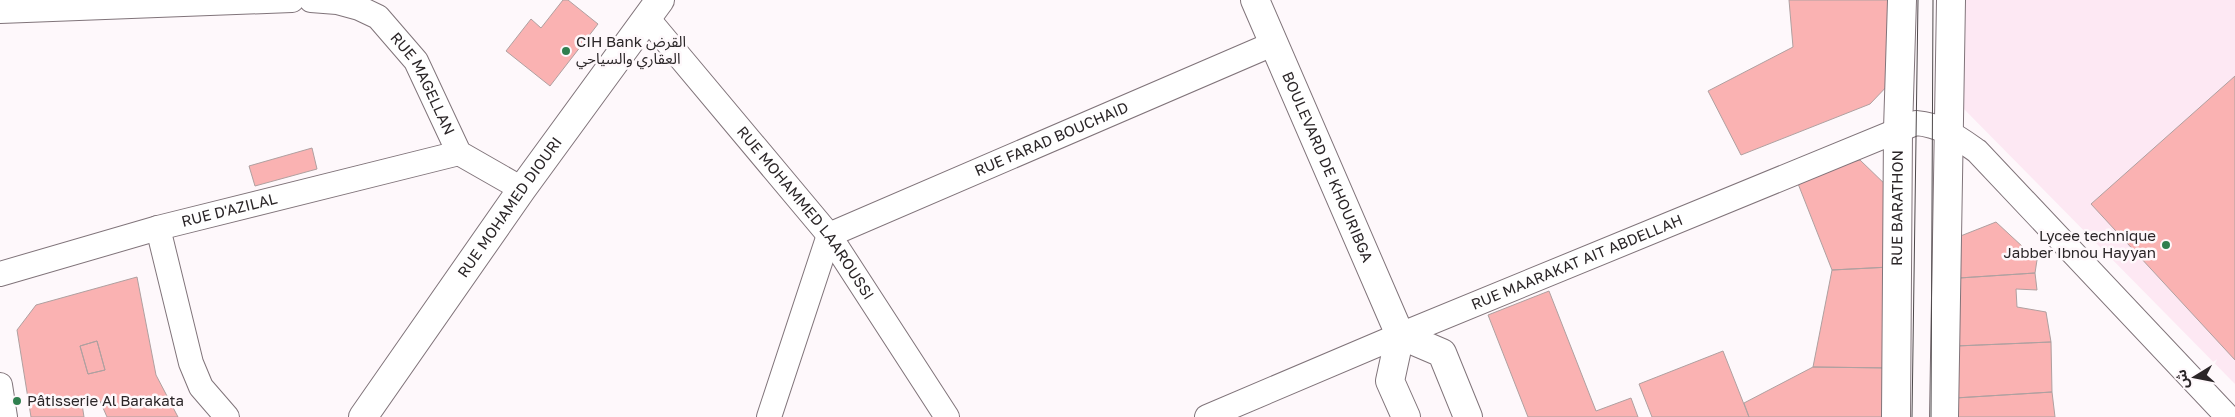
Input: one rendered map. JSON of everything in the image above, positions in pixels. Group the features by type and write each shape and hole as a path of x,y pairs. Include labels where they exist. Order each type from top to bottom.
{"street":[{"path":"0,11 292,0"},
{"name":"RUE MAGELLAN","path":"311,0 337,2 359,8 378,17 416,61 459,153 522,189"},
{"name":"BOULEVARD DE KHOURIBGA","path":"1255,0 1400,335"},
{"name":"RUE BARATHON","path":"1896,417 1898,130 1902,0"},
{"path":"1944,417 1951,0"},
{"name":"RUE MOHAMED DIOURI","path":"363,417 522,189 654,10"},
{"name":"RUE MOHAMMED LAAROUSSI","path":"654,10 829,235 947,417"},
{"name":"RUE FARAD BOUCHAID","path":"829,235 1275,43"},
{"name":"RUE MAARAKAT AIT ABDELLAH","path":"1207,417 1400,335 1916,123 1932,124 1949,131 1977,151 2228,417"},
{"name":"RUE D'AZILAL","path":"0,274 158,228 459,153"},
{"path":"158,228 191,363 201,387 226,417"},
{"path":"769,417 829,235"},
{"path":"1406,417 1390,381 1400,335 1442,353 1468,417"},
{"path":"0,385 5,417"}],"shaded area":[{"name":"Lycee technique Jabber Ibnou Hayyan","path":"1961,0 2235,0 2235,384 1960,105"}],"building":[{"path":"563,0 568,0 598,24 550,86 506,51 531,19 541,28"},
{"path":"1789,0 1894,0 1891,82 1870,104 1741,155 1708,91 1793,47"},
{"path":"2235,76 2235,360 2091,204"},
{"path":"312,148 317,169 255,186 249,166"},
{"path":"1860,160 1890,189 1890,267 1832,270 1795,176"},
{"path":"1996,222 2037,260 2035,273 1959,278 1958,237"},
{"path":"1890,267 1891,368 1813,367 1832,270"},
{"path":"2035,273 2037,290 2016,289 2017,307 2046,312 2051,342 1956,346 1959,278"},
{"path":"137,277 156,375 178,417 107,417 100,401 82,404 84,417 31,417 17,330 36,305","holes":["97,341 105,370 88,374 80,346"]},
{"path":"1549,291 1596,411 1631,398 1638,417 1528,417 1488,315"},
{"path":"97,341 105,370 88,374 80,346"},
{"path":"2051,342 2052,392 1955,398 1956,346"},
{"path":"1723,351 1749,417 1652,417 1639,384"},
{"path":"1813,367 1891,368 1891,417 1749,417 1744,403"},
{"path":"2052,392 2055,417 1956,417 1955,398"}],"tram line":[{"path":"1912,417 1918,0"},
{"path":"1931,417 1933,0"}],"place":[{"name":"CIH Bank القرض العقاري والسياحي","path":"566,51"},
{"name":"Lycee technique Jabber Ibnou Hayyan","path":"2166,245"},
{"name":"Pâtisserie Al Barakata","path":"17,401"}]}
